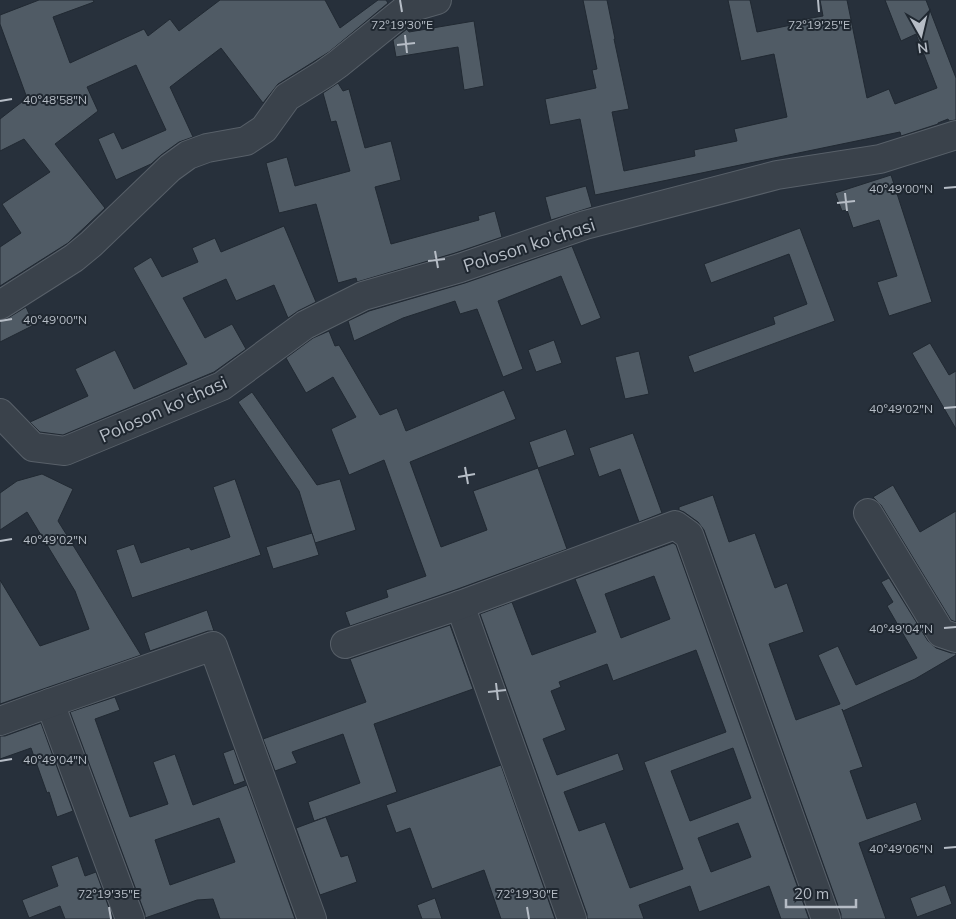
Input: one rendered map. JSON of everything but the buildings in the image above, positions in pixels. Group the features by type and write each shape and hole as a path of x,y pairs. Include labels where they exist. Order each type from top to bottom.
{"street":[{"path":"0,305 74,258 170,168 188,155 207,148 246,141 264,129 287,97 338,64 406,9 437,0"},
{"name":"Poloson ko'chasi","path":"0,413 33,447 65,451 222,386 305,325 363,296 460,268 585,225 777,175 880,159 956,135"},
{"path":"868,513 941,633 956,638"},
{"path":"345,644 460,605 675,525 689,535 826,919"},
{"path":"460,605 572,919"},
{"path":"0,722 50,702 213,646 312,919"},
{"path":"50,702 130,919"}]}
